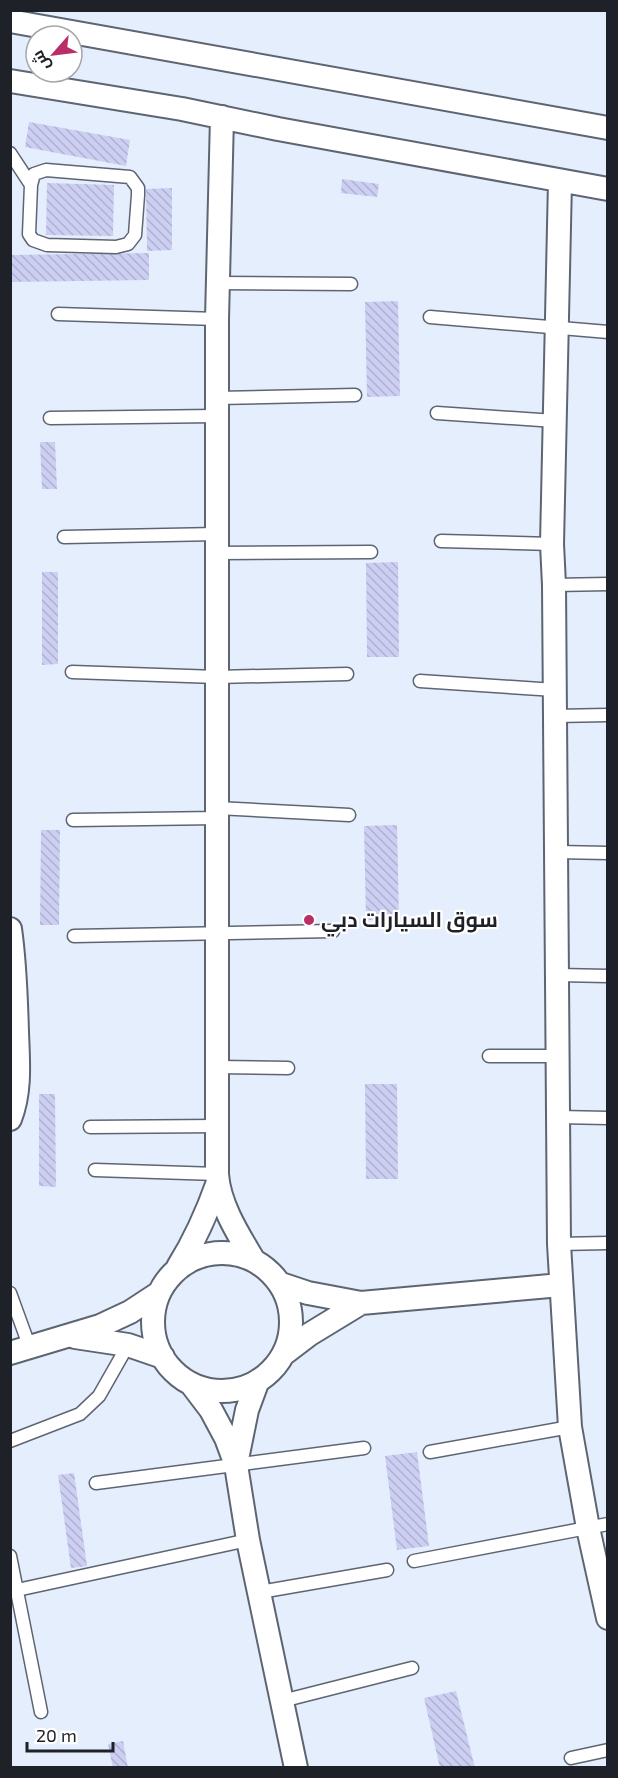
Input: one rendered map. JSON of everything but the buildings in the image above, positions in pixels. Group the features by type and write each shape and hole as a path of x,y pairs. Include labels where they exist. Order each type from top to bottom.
{"street":[{"path":"10,21 608,128"},
{"path":"10,81 222,117 608,189"},
{"path":"222,117 217,283 218,1178 207,1213 194,1243 159,1293 154,1309 153,1326 156,1342 163,1357 176,1373 192,1385 210,1410 226,1438 236,1465 248,1540 296,1767"},
{"path":"560,181 552,544 559,1244 570,1427 598,1526 608,1618"},
{"path":"10,929 16,989 18,1083 16,1105 10,1119"},
{"path":"218,1178 238,1235 253,1259"},
{"path":"176,1269 193,1258 213,1252 233,1253 253,1259 269,1270 281,1284 291,1306 292,1330 285,1353 278,1365 257,1383 236,1390 214,1391 192,1385"},
{"path":"281,1284 308,1293 361,1303 561,1285"},
{"path":"20,1350 100,1326 130,1312 159,1293"},
{"path":"285,1353 310,1334 361,1303"},
{"path":"68,1336 128,1345 163,1357"},
{"path":"236,1465 246,1410 257,1383"}],"lane":[{"path":"10,153 31,186 30,234 33,240 39,244 116,247 133,240 136,229 138,188 130,177 46,170 34,174 31,186"},
{"path":"217,283 351,284"},
{"path":"57,314 217,319"},
{"path":"430,317 608,332"},
{"path":"50,418 356,395"},
{"path":"437,413 555,421"},
{"path":"64,537 371,552"},
{"path":"441,541 552,544"},
{"path":"554,585 608,584"},
{"path":"72,672 217,677 348,674"},
{"path":"420,681 555,690"},
{"path":"555,716 608,715"},
{"path":"73,820 217,813 349,815"},
{"path":"556,852 608,853"},
{"path":"74,936 333,931"},
{"path":"558,975 608,976"},
{"path":"489,1056 558,1056"},
{"path":"218,1067 288,1068"},
{"path":"558,1117 608,1118"},
{"path":"90,1127 218,1126"},
{"path":"95,1170 218,1178"},
{"path":"559,1244 608,1243"},
{"path":"10,1293 20,1350"},
{"path":"10,1441 85,1410 99,1396 128,1345"},
{"path":"430,1452 570,1427"},
{"path":"96,1484 364,1448"},
{"path":"414,1561 598,1526"},
{"path":"17,1590 248,1540"},
{"path":"10,1556 41,1712"},
{"path":"260,1592 387,1570"},
{"path":"282,1701 412,1668"},
{"path":"571,1758 608,1750"}],"place":[{"name":"سوق السيارات دبي","path":"309,920"}]}
